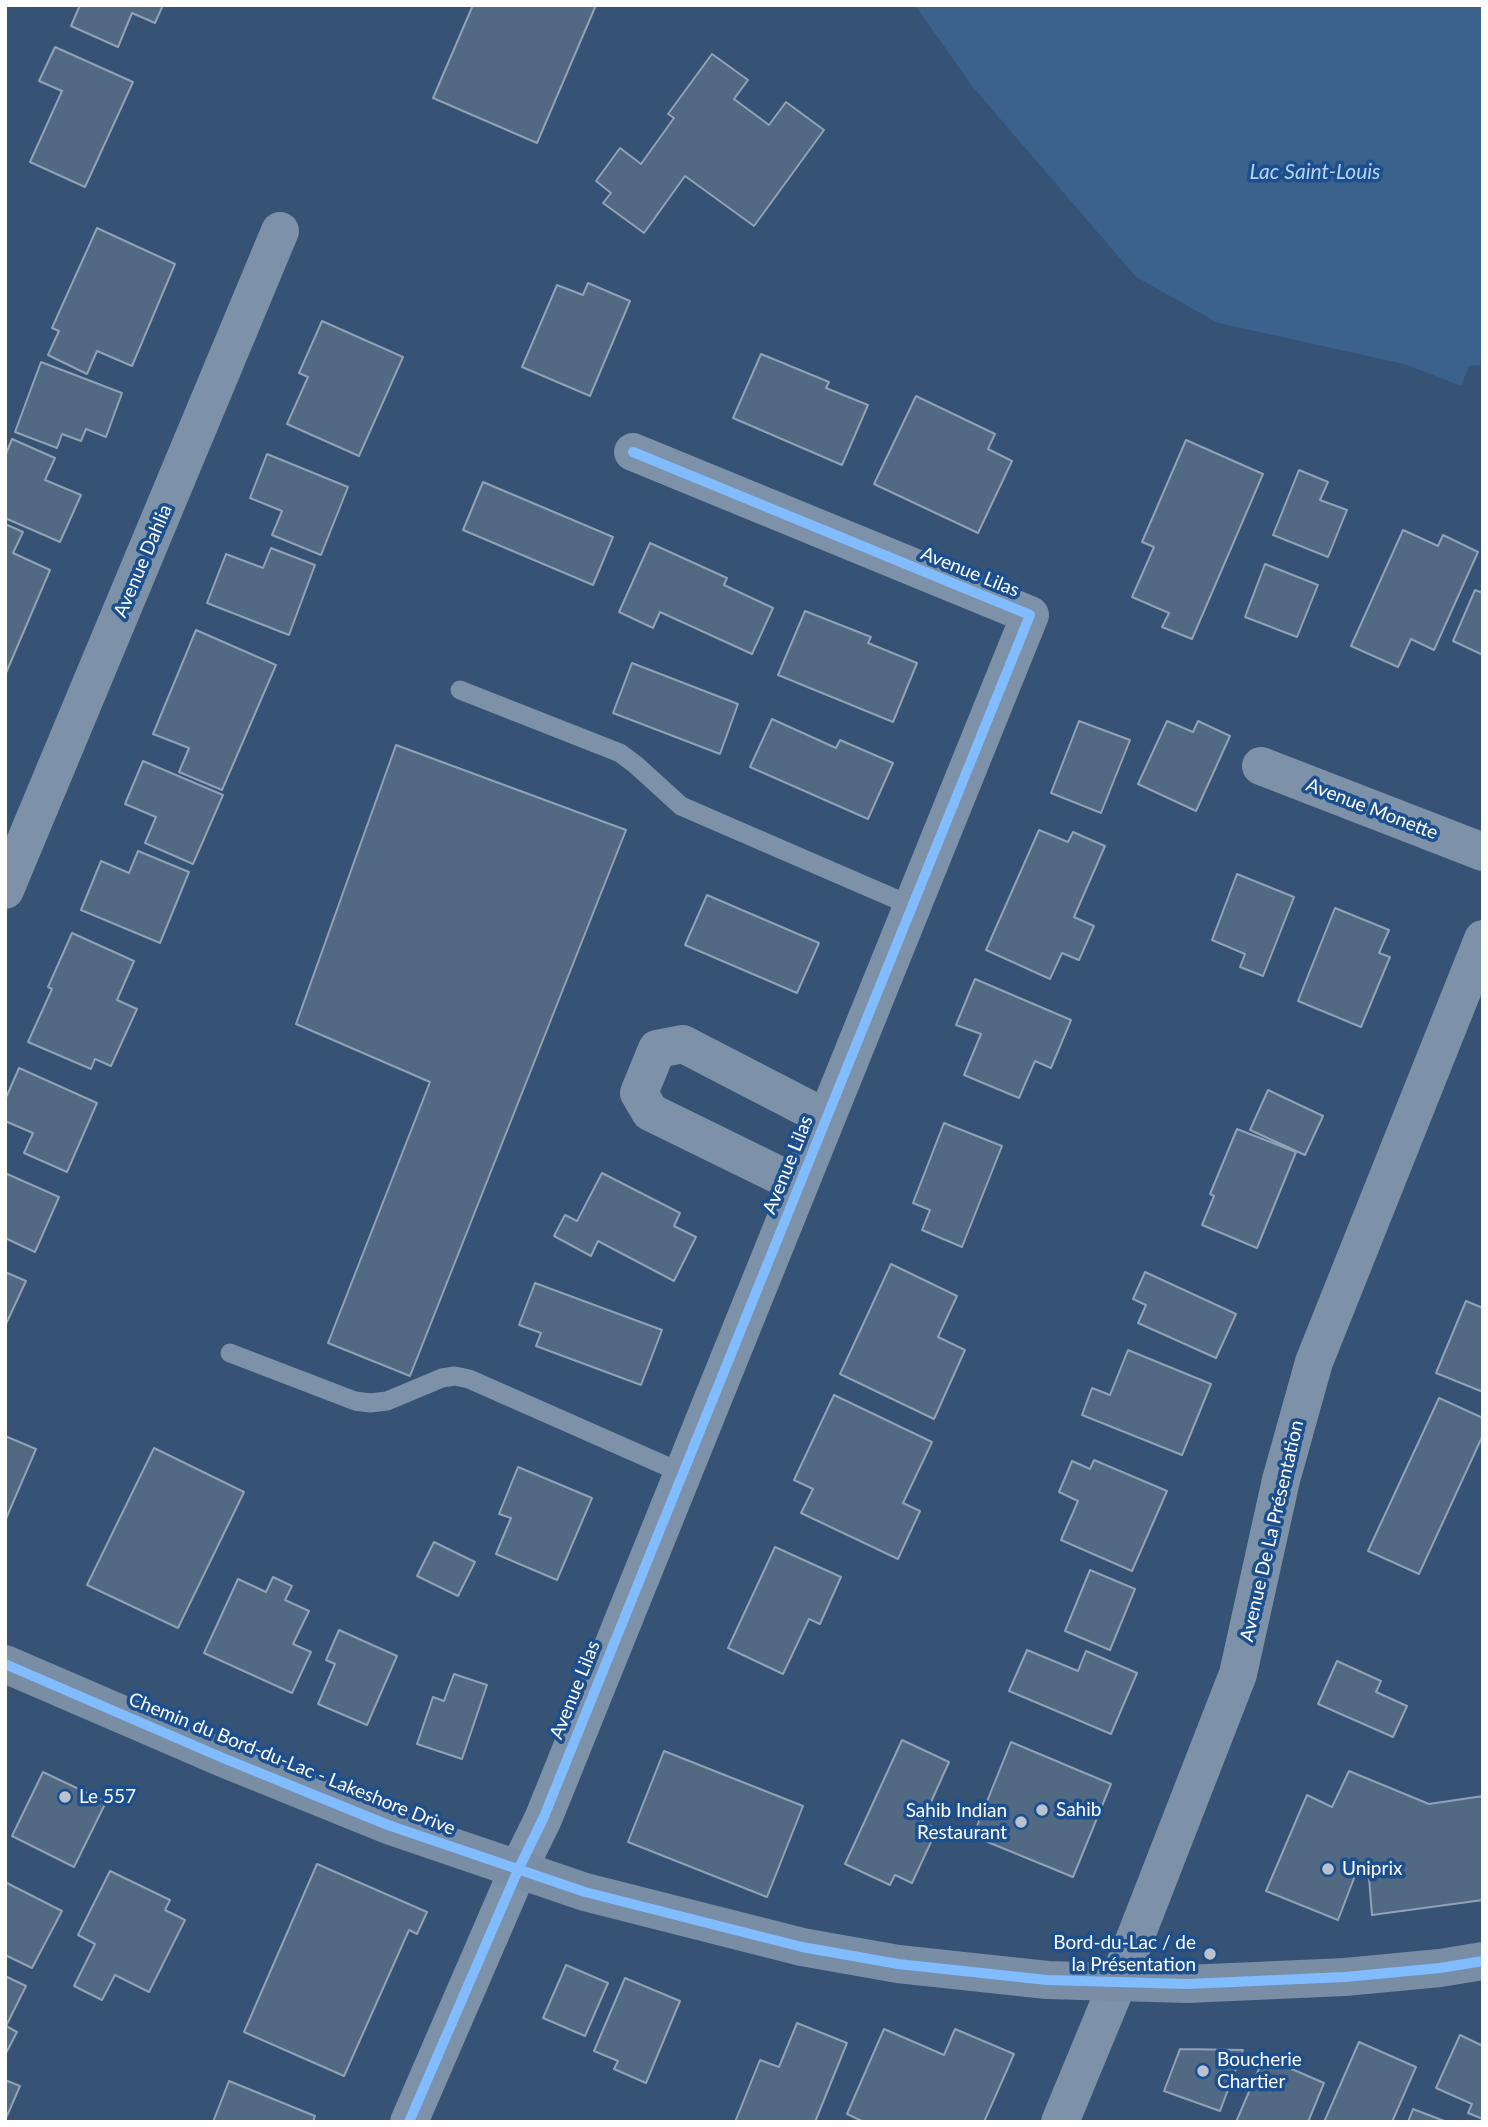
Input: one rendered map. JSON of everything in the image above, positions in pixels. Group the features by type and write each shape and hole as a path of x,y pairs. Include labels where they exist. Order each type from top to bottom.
{"street":[{"name":"Avenue Dahlia","path":"5,890 280,231"},
{"name":"Avenue Lilas","path":"410,2122 542,1819 1030,615 633,452"},
{"name":"Avenue Monette","path":"1261,766 1483,852"},
{"name":"Avenue De La Présentation","path":"1059,2122 1118,1982 1238,1674 1281,1480 1314,1362 1483,939"},
{"name":"Avenue Lilas","path":"799,1185 650,1112 639,1093 657,1049 684,1044 826,1118"},
{"name":"Chemin du Bord-du-Lac - Lakeshore Drive","path":"5,1664 349,1810 585,1892 802,1947 898,1964 1047,1980 1187,1984 1345,1977 1483,1961"}],"lane":[{"path":"460,690 620,753 681,806 912,906"},
{"path":"230,1353 355,1401 370,1403 387,1401 442,1378 455,1376 469,1379 682,1473"}],"water":[{"name":"Lac Saint-Louis","path":"915,5 1483,5 1483,365 1469,366 1461,386 1404,364 1218,323 1136,277 972,86"}],"building":[{"path":"80,5 163,5 155,23 132,13 118,47 71,26"},
{"path":"473,5 596,5 537,143 433,98"},
{"path":"55,47 133,82 85,187 30,162 62,91 39,81"},
{"path":"712,54 748,80 734,99 769,125 786,102 824,130 754,226 685,176 644,233 603,203 611,193 596,181 620,148 641,164 674,118 668,114"},
{"path":"97,228 175,264 132,366 97,351 87,374 48,355 59,331 52,328"},
{"path":"588,283 630,301 590,396 522,367 557,285 583,295"},
{"path":"322,321 403,357 359,456 287,424 308,377 299,373"},
{"path":"761,354 829,382 826,388 868,405 842,465 733,418"},
{"path":"41,362 122,393 106,437 86,429 81,441 62,434 57,448 15,432"},
{"path":"916,396 995,434 988,449 1012,461 978,533 874,484"},
{"path":"12,439 55,458 45,480 81,495 60,542 5,518 5,456"},
{"path":"1186,440 1263,474 1192,639 1162,627 1169,613 1132,597 1154,547 1142,542"},
{"path":"267,454 348,487 321,555 272,535 282,511 250,498"},
{"path":"1299,470 1328,482 1320,500 1347,510 1328,557 1273,535"},
{"path":"483,482 613,537 593,585 463,530"},
{"path":"5,524 23,532 13,553 50,570 6,673"},
{"path":"1403,530 1438,546 1443,535 1478,552 1434,650 1411,639 1398,667 1351,646"},
{"path":"650,543 727,578 724,585 773,608 752,654 660,612 653,628 619,612"},
{"path":"271,548 315,565 289,635 207,603 226,554 263,568"},
{"path":"1265,564 1318,585 1297,637 1245,617"},
{"path":"1475,590 1483,593 1483,655 1453,641"},
{"path":"805,611 871,637 868,643 917,663 893,722 778,675"},
{"path":"196,630 276,665 222,790 179,772 189,748 153,734"},
{"path":"632,663 738,704 720,754 613,713"},
{"path":"772,719 836,748 840,740 893,763 868,819 750,767"},
{"path":"1079,721 1130,740 1101,813 1051,793"},
{"path":"1167,721 1193,732 1198,721 1230,736 1196,811 1138,784"},
{"path":"396,745 626,830 410,1376 328,1343 430,1082 296,1024"},
{"path":"143,761 223,795 193,864 145,843 156,817 125,804"},
{"path":"1039,830 1068,842 1073,832 1105,846 1074,917 1094,926 1079,960 1062,953 1050,979 986,950"},
{"path":"138,851 189,872 160,943 81,910 101,861 129,873"},
{"path":"1237,874 1294,897 1263,976 1240,967 1245,954 1212,940"},
{"path":"707,895 819,943 797,993 685,945"},
{"path":"1335,908 1389,930 1379,953 1390,957 1361,1027 1298,1001"},
{"path":"72,933 134,961 117,1000 137,1009 111,1066 95,1059 91,1069 28,1042 52,989 48,987"},
{"path":"975,979 1071,1020 1051,1068 1035,1061 1019,1098 964,1075 981,1034 956,1025"},
{"path":"19,1068 97,1103 67,1172 24,1153 33,1133 5,1121 5,1100"},
{"path":"1268,1090 1323,1116 1305,1155 1250,1130"},
{"path":"944,1123 1002,1146 962,1247 922,1230 930,1210 913,1203"},
{"path":"1237,1129 1296,1152 1257,1248 1202,1225 1214,1196 1210,1194"},
{"path":"5,1173 59,1197 35,1252 5,1238"},
{"path":"602,1173 680,1213 674,1226 696,1237 674,1281 598,1241 591,1256 554,1236 565,1215 577,1221"},
{"path":"891,1264 957,1296 938,1337 965,1350 934,1419 840,1374"},
{"path":"5,1272 26,1281 5,1326"},
{"path":"1145,1272 1236,1314 1216,1358 1138,1323 1146,1305 1133,1299"},
{"path":"535,1283 662,1330 641,1385 536,1346 541,1333 519,1325"},
{"path":"1466,1301 1483,1308 1483,1392 1436,1373"},
{"path":"1128,1350 1211,1384 1182,1455 1082,1415 1092,1388 1110,1395"},
{"path":"834,1395 932,1442 903,1503 920,1511 898,1559 801,1513 813,1489 794,1480"},
{"path":"1439,1398 1483,1418 1483,1435 1419,1574 1368,1551"},
{"path":"5,1436 36,1449 5,1521"},
{"path":"154,1448 244,1492 178,1628 87,1585"},
{"path":"1094,1460 1167,1491 1132,1571 1061,1540 1078,1501 1059,1492 1072,1461 1090,1469"},
{"path":"518,1467 592,1498 557,1580 496,1554 511,1518 499,1514"},
{"path":"434,1542 475,1562 458,1596 417,1576"},
{"path":"775,1547 841,1577 820,1624 809,1619 783,1674 728,1648"},
{"path":"1090,1570 1135,1589 1110,1650 1065,1631"},
{"path":"273,1577 292,1586 285,1600 309,1611 293,1644 311,1652 292,1693 204,1653 238,1579 266,1592"},
{"path":"339,1630 397,1656 367,1725 318,1704 335,1664 326,1660"},
{"path":"1027,1650 1078,1671 1086,1651 1137,1673 1111,1734 1009,1691"},
{"path":"1337,1661 1381,1681 1376,1692 1407,1706 1393,1737 1318,1704"},
{"path":"454,1674 487,1685 462,1759 417,1744 433,1697 444,1701"},
{"path":"902,1740 949,1762 922,1822 937,1829 912,1883 895,1875 890,1885 845,1864"},
{"name":"Sahib","path":"1011,1742 1111,1784 1073,1877 973,1836"},
{"path":"664,1751 803,1806 767,1897 628,1842"},
{"path":"1349,1771 1429,1804 1483,1796 1483,1900 1372,1915 1369,1878 1356,1873 1338,1920 1266,1891 1307,1795 1332,1807"},
{"path":"43,1772 106,1802 74,1867 12,1836"},
{"path":"317,1864 427,1912 417,1934 409,1930 344,2076 244,2032"},
{"path":"110,1871 170,1900 165,1910 185,1920 149,1992 115,1975 102,2000 74,1986 95,1944 78,1935"},
{"path":"5,1882 62,1911 32,1968 5,1955"},
{"path":"566,1965 608,1983 585,2036 543,2018"},
{"path":"5,1976 26,1986 6,2026 17,2032 5,2055"},
{"path":"625,1978 680,2001 646,2083 614,2069 618,2061 594,2051"},
{"path":"797,2023 847,2043 815,2122 735,2122 760,2060 779,2067"},
{"path":"884,2029 944,2055 955,2029 1014,2054 984,2122 864,2122 847,2114"},
{"path":"1460,2035 1483,2046 1483,2119 1468,2113 1472,2104 1436,2088"},
{"path":"1359,2042 1416,2067 1392,2122 1324,2122"},
{"name":"Boucherie Chartier","path":"1180,2049 1243,2050 1220,2111 1164,2091"},
{"path":"1264,2057 1324,2083 1308,2122 1236,2122"},
{"path":"5,2080 20,2086 7,2116 5,2116"},
{"path":"229,2081 315,2116 313,2122 213,2122"},
{"path":"1413,2109 1447,2122 1408,2122"}],"cycle path":[{"path":"409,2122 518,1870 543,1819 1030,615 633,452"},
{"path":"5,1664 223,1758 388,1825 585,1892 802,1947 898,1964 1047,1980 1187,1984 1345,1977 1483,1961"}],"place":[{"name":"Le 557","path":"65,1797"},
{"name":"Sahib","path":"1042,1810"},
{"name":"Sahib Indian Restaurant","path":"1021,1822"},
{"name":"Uniprix","path":"1328,1869"},
{"name":"Bord-du-Lac / de la Présentation","path":"1210,1954"},
{"name":"Boucherie Chartier","path":"1203,2071"}]}
